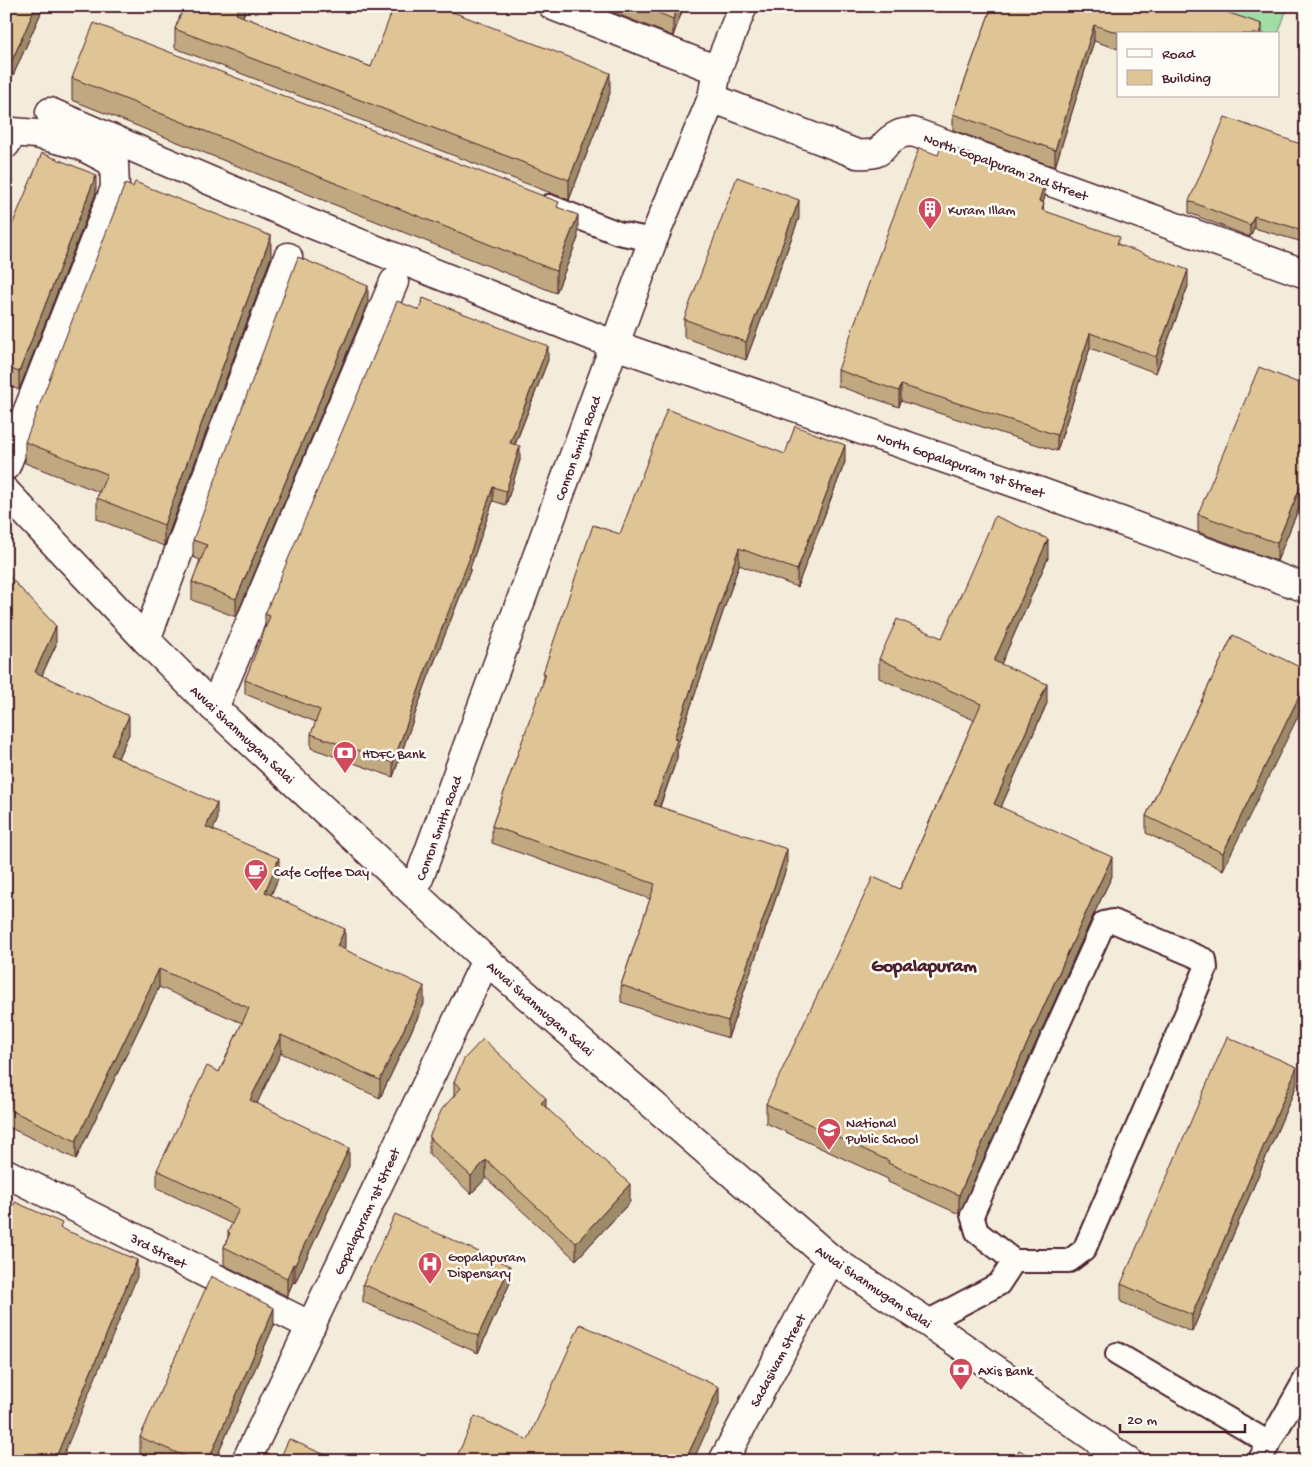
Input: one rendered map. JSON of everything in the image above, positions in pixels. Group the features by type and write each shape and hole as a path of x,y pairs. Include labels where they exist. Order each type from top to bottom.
{"street":[{"path":"553,6 717,70"},
{"name":"Conron Smith Road","path":"414,892 653,240 712,98 717,70 743,6"},
{"name":"North Gopalpuram 2nd Street","path":"712,98 857,154 870,155 879,152 898,134 913,132 1306,274"},
{"name":"North Gopalapuram 1st Street","path":"50,112 309,223 615,345 1021,485 1306,588"},
{"path":"6,144 13,132 36,134 80,145 114,163 115,188 6,466"},
{"path":"146,640 288,257"},
{"path":"214,708 394,282"},
{"name":"Avvai Shanmugam Salai","path":"6,492 146,640 214,708 486,960 830,1259 927,1322 1128,1461"},
{"name":"Gopalapuram 1st Street","path":"246,1461 486,960"},
{"name":"3rd Street","path":"6,1174 311,1326"},
{"name":"Sadasivam Street","path":"724,1461 830,1259"}],"lane":[{"path":"526,197 618,232 653,240"},
{"path":"1113,921 1205,960 1206,968 1084,1250 1069,1261 1014,1261 977,1232 972,1215 1104,923 1113,921"},
{"path":"927,1322 999,1284 1014,1261"},
{"path":"1117,1354 1264,1452 1306,1378"}],"green space":[{"path":"1188,6 1288,6 1279,32 1260,32"}],"building":[{"path":"6,6 36,6 7,72 6,72"},
{"path":"184,6 239,6 236,14 371,67 394,6 440,6 610,73 569,180 175,29"},
{"path":"642,6 678,6 673,19"},
{"path":"992,6 1208,6 1262,24 1260,32 1117,32 1094,25 1055,150 953,114"},
{"path":"94,23 559,202 557,207 578,215 556,271 72,78"},
{"path":"1225,117 1306,146 1306,231 1254,216 1250,225 1189,201"},
{"path":"942,144 1045,181 1039,201 1044,203 1042,210 1120,237 1117,244 1188,270 1156,357 1090,333 1057,435 901,385 899,391 838,370 919,148 938,155"},
{"path":"42,153 96,175 19,372 6,367 6,240"},
{"path":"737,177 799,200 746,342 684,319"},
{"path":"135,182 271,236 164,525 97,498 107,474 25,442 125,184 133,187"},
{"path":"298,257 368,286 236,599 192,582 207,545 193,540"},
{"path":"423,298 548,346 510,443 520,446 506,491 493,487 470,557 426,669 393,763 311,734 320,710 245,680 270,616 265,614 397,301 419,310"},
{"path":"1259,367 1306,386 1306,473 1277,543 1198,514"},
{"path":"667,409 785,454 795,426 845,445 797,570 739,548 674,739 677,740 654,805 787,849 728,1021 621,985 655,884 492,826 546,674 543,673 593,525 620,534"},
{"path":"995,516 1048,539 994,661 1047,684 994,804 1112,857 959,1195 766,1104 873,877 900,889 981,704 879,659 897,619 942,638"},
{"path":"6,573 56,626 35,672 129,716 111,755 217,803 206,827 279,858 265,892 345,929 337,946 424,986 380,1080 281,1035 250,1100 349,1148 295,1265 293,1264 287,1278 224,1247 230,1233 228,1232 239,1209 157,1170 207,1066 219,1072 249,1008 159,969 76,1141 6,1108"},
{"path":"1233,635 1306,670 1306,682 1223,853 1146,816"},
{"path":"1227,1037 1297,1067 1192,1315 1121,1284"},
{"path":"483,1039 546,1098 541,1103 630,1184 576,1243 486,1160 471,1176 429,1137 442,1109 461,1088 454,1082 464,1059"},
{"path":"15,1202 62,1223 60,1228 137,1260 56,1457 65,1461 6,1461 6,1222"},
{"path":"395,1214 510,1266 478,1336 363,1284"},
{"path":"211,1276 274,1308 208,1461 196,1461 140,1437"},
{"path":"580,1324 719,1387 685,1461 455,1461 475,1416 528,1440"},
{"path":"289,1439 339,1461 279,1461"},
{"path":"1019,1450 1039,1461 1013,1461"}],"place":[{"name":"Kuram Illam","path":"930,230"},
{"name":"HDFC Bank","path":"345,774"},
{"name":"Cafe Coffee Day","path":"256,892"},
{"name":"National Public School","path":"829,1151"},
{"name":"Gopalapuram Dispensary","path":"430,1285"},
{"name":"Axis Bank","path":"961,1391"}],"district":[{"name":"Gopalapuram","path":"924,964"}]}
